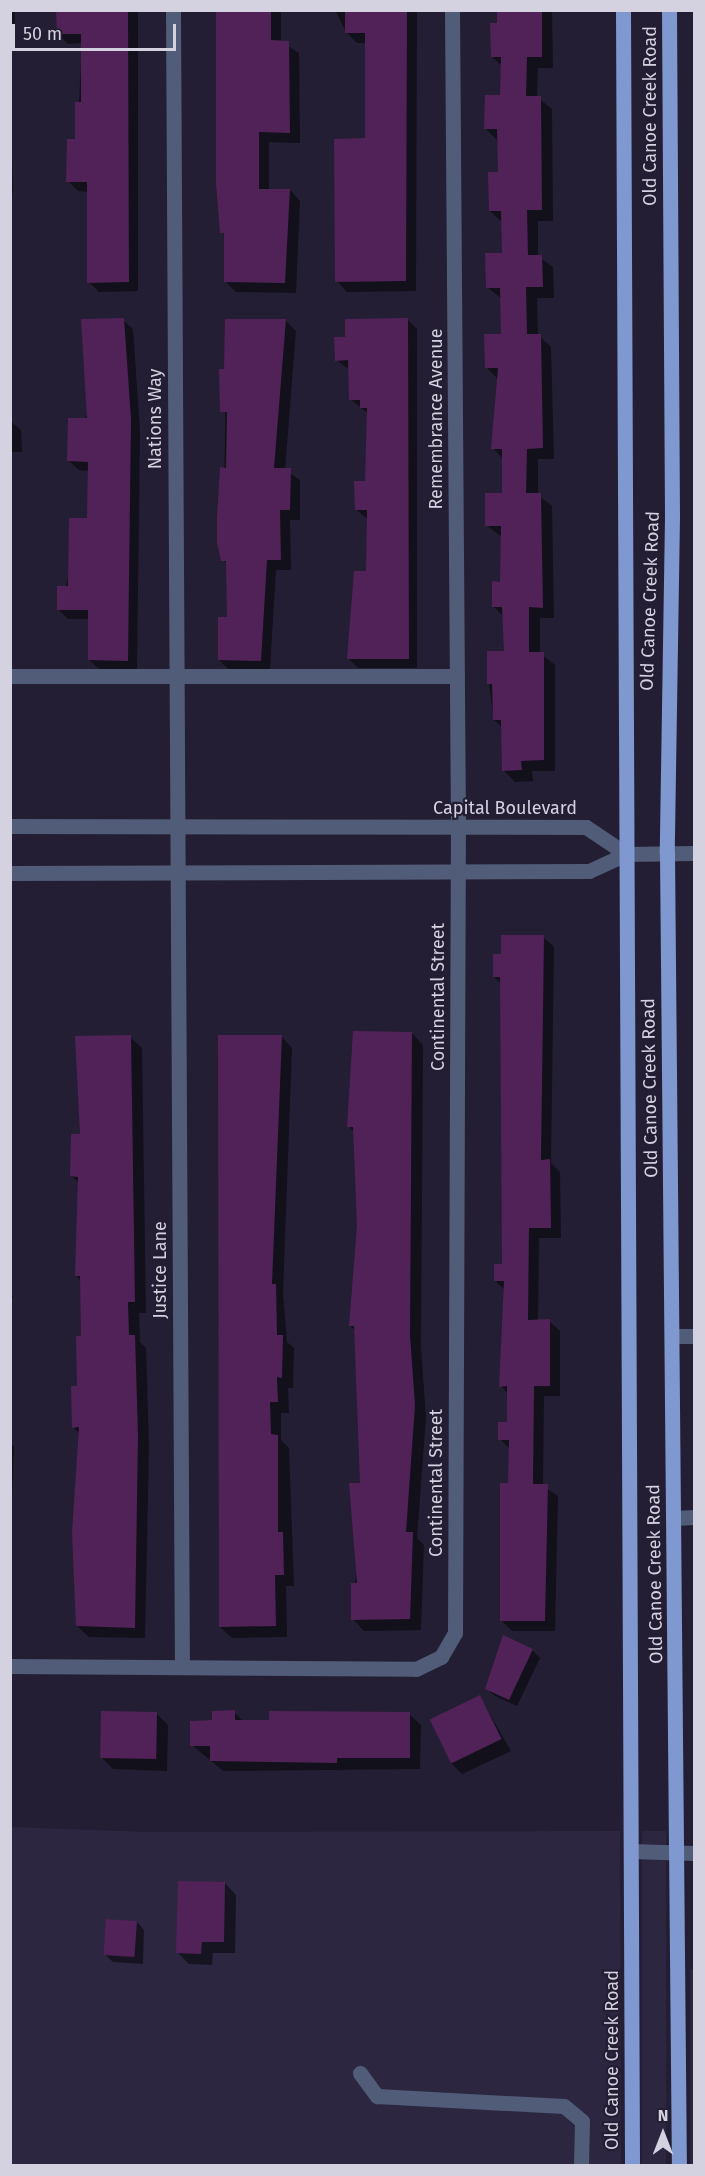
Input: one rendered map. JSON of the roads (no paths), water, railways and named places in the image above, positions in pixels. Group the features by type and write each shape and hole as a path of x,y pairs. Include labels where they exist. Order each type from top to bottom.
{"main road":[{"name":"Old Canoe Creek Road","path":"623,10 632,2166"},
{"name":"Old Canoe Creek Road","path":"669,10 672,517 667,853 678,1852 679,2166"}],"street":[{"name":"Nations Way","path":"173,10 176,828"},
{"name":"Remembrance Avenue","path":"452,10 458,827"},
{"path":"10,676 175,678 457,676"},
{"name":"Capital Boulevard","path":"10,826 586,827 626,854"},
{"name":"Continental Street","path":"10,1666 416,1669 441,1657 455,1633 458,827"},
{"name":"Justice Lane","path":"176,828 182,1667"},
{"path":"10,873 588,871 626,854 694,853"},
{"path":"672,1336 694,1336"},
{"path":"674,1518 694,1517"},
{"path":"631,1851 694,1852"},
{"path":"360,2073 377,2096 564,2106 582,2121 581,2166"}]}
